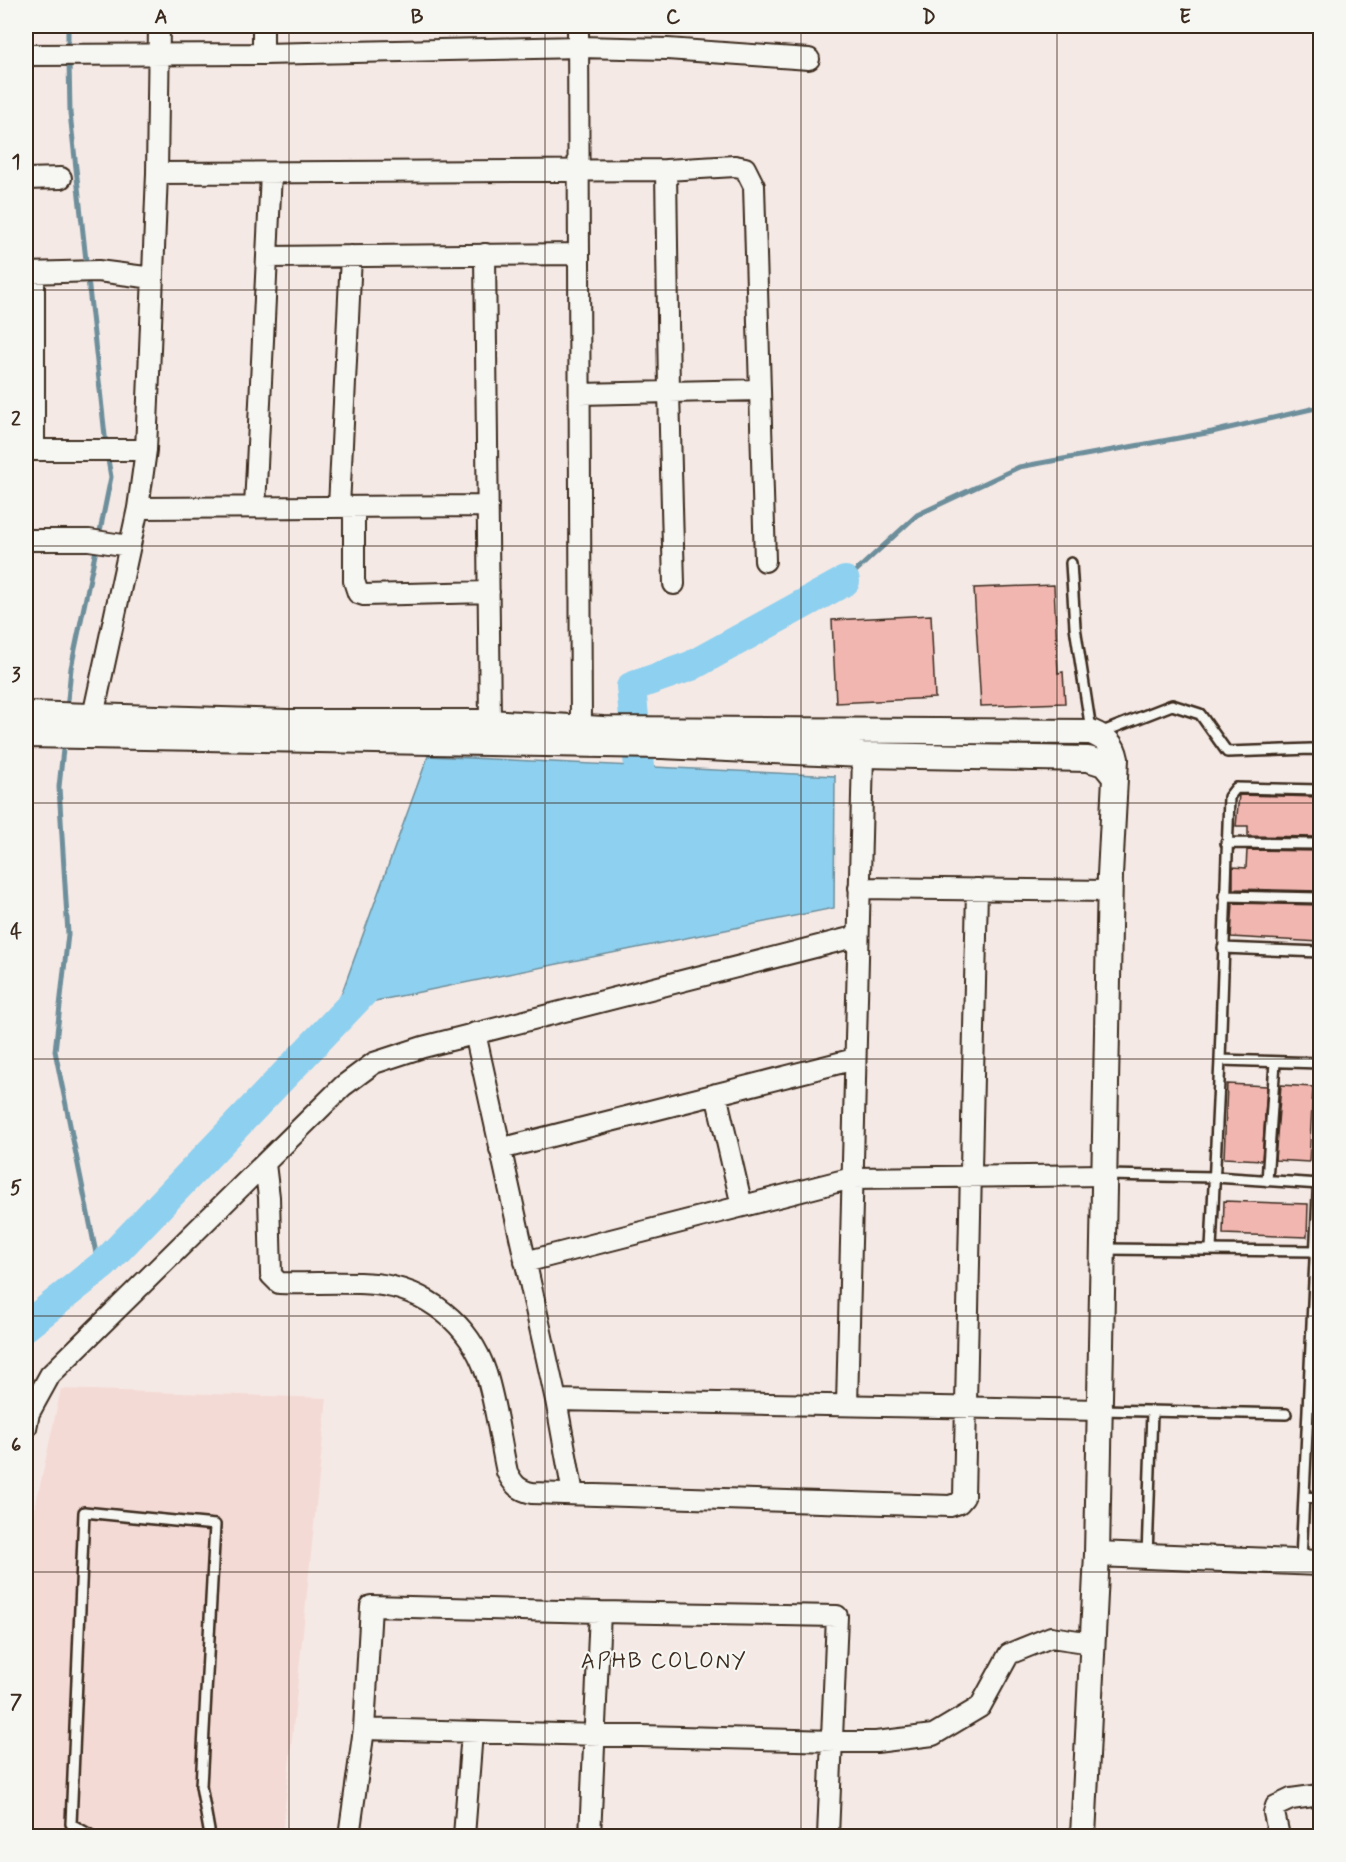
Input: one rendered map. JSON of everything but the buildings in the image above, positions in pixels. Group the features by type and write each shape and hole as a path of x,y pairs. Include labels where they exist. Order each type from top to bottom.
{"street":[{"path":"74,726 129,546 138,508 146,450 157,173 159,26"},
{"path":"263,26 263,54"},
{"path":"578,26 581,728"},
{"path":"26,55 263,54 579,47 667,49 809,59"},
{"path":"157,173 666,170 735,166 745,168 754,186 765,561"},
{"path":"666,170 674,584"},
{"path":"255,507 271,173"},
{"path":"26,179 61,178"},
{"path":"267,257 578,254"},
{"path":"485,255 490,722"},
{"path":"351,256 346,507 357,592 364,595 489,592"},
{"path":"146,450 30,450 30,273 89,272 153,278"},
{"path":"580,394 760,390"},
{"path":"138,508 488,506"},
{"path":"26,540 96,541 129,546"},
{"path":"26,714 74,726 863,755 1088,759 1104,764 1113,775"},
{"path":"26,735 74,726 287,722 490,722 581,728 1094,733 1106,738 1114,748 1116,759 1113,775 1109,891 1097,1554 1083,1836"},
{"path":"847,1405 863,755"},
{"path":"860,888 1109,891"},
{"path":"265,1164 269,1197 271,1275 279,1283 375,1284 400,1288 428,1298 452,1319 472,1344 486,1373 507,1472 512,1483 520,1490 532,1493 950,1506 959,1503 964,1497 977,889"},
{"path":"26,1428 29,1413 50,1375 343,1086 374,1063 475,1034 858,936"},
{"path":"475,1034 556,1400 573,1494"},
{"path":"500,1149 855,1059"},
{"path":"716,1094 742,1206"},
{"path":"525,1262 852,1178 1104,1175"},
{"path":"556,1400 1100,1410"},
{"path":"1097,1554 1311,1563"},
{"path":"349,1836 364,1729 371,1606 837,1616 830,1740 828,1836"},
{"path":"591,1836 600,1612"},
{"path":"364,1729 876,1742 933,1734 980,1707 1009,1654 1052,1637 1092,1643"},
{"path":"464,1836 472,1732"},
{"path":"1279,1836 1274,1813 1276,1806 1282,1801 1320,1795"}],"lane":[{"path":"1071,563 1075,627 1094,733 1172,705 1200,714 1227,752 1311,749 1320,751"},
{"path":"1211,1249 1229,797 1236,788 1320,790"},
{"path":"1226,843 1320,844"},
{"path":"1224,896 1320,898"},
{"path":"1223,948 1320,952"},
{"path":"1220,1060 1320,1063"},
{"path":"1267,1181 1275,1062"},
{"path":"1311,1563 1304,1497 1316,1310 1320,1152"},
{"path":"1104,1175 1215,1177 1320,1184"},
{"path":"1103,1249 1317,1251"},
{"path":"1100,1410 1286,1414"},
{"path":"1147,1556 1152,1412"},
{"path":"1304,1497 1320,1498"},
{"path":"92,1836 71,1824 84,1512 215,1525 201,1786 210,1836"}],"shaded area":[{"path":"61,1389 327,1398 282,1836 26,1836 26,1549"}],"water":[{"path":"428,756 835,776 834,908 336,1009"}],"waterway":[{"path":"68,26 68,51"},
{"path":"69,60 70,113 106,445"},
{"path":"845,581 917,515 1019,467 1212,432 1320,407"},
{"path":"99,536 111,477 107,454"},
{"path":"67,710 71,668 97,545"},
{"path":"643,807 631,687 691,666 845,581"},
{"path":"64,740 59,787 68,934 55,1051 99,1268"},
{"path":"26,1326 104,1264 377,978"}],"district":[{"name":"APHB COLONY","path":"664,1662"}]}
